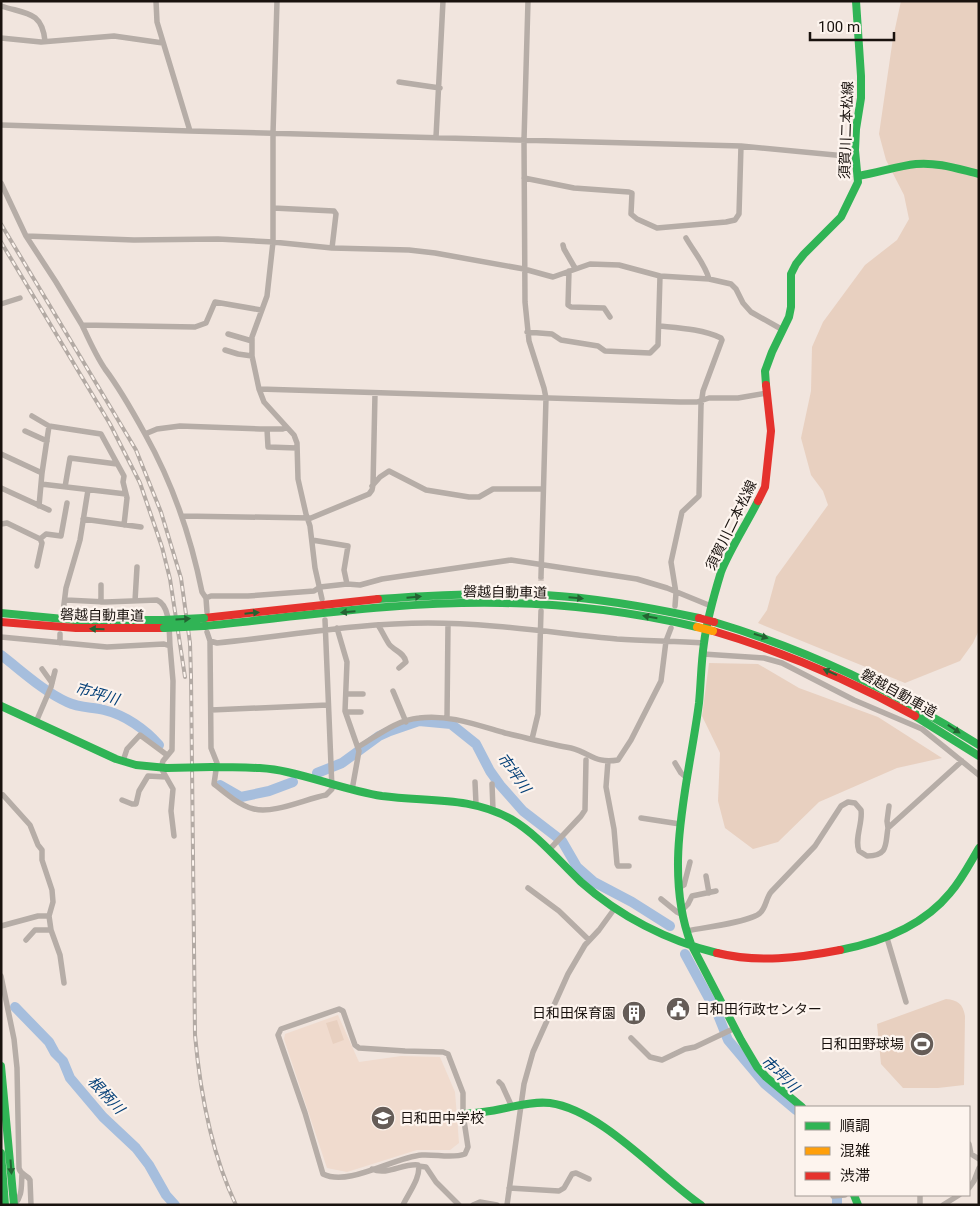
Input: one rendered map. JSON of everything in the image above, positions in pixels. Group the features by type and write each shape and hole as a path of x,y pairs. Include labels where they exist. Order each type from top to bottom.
{"main road":[{"name":"須賀川二本松線","path":"801,1106 766,1077 758,1067 735,1028 691,944 686,931 679,888 680,824 699,703 704,642 711,606 722,570 765,487 771,442 770,418 764,377 766,367 784,330 791,307 790,280 793,270 804,254 840,217 855,191 858,176 856,129 861,98 856,1"},
{"path":"858,176 924,164 940,165 979,174"},
{"name":"磐越自動車道","path":"205,622 410,598 508,594 553,596 616,603 699,618 714,627 794,657 855,683 926,722 979,756"},
{"name":"磐越自動車道","path":"1,622 76,628 205,622 421,606 509,603 544,604 616,611 697,627 714,627 768,638 857,675 930,714 979,746"},
{"name":"磐越自動車道","path":"1,613 74,620 163,624"},
{"path":"1,706 123,761 136,765 164,768 271,769 383,796 476,804 492,810 524,827 597,896 615,908 648,927 714,952 732,956 788,958 857,947 887,938 918,920 944,899 959,882 979,848"},
{"path":"1,1066 14,1205"},
{"path":"464,1114 532,1102 566,1106 584,1114 604,1128 673,1186 701,1205"},
{"path":"1,1153 5,1205"}],"street":[{"path":"156,1 157,22 190,130"},
{"path":"277,1 273,133 273,242 267,296 252,341 252,356 259,389 264,402 296,439 298,479 312,540 315,568 322,599"},
{"path":"436,137 443,1"},
{"path":"528,1 524,140 524,269 527,332 531,353 546,398 542,577"},
{"path":"1,6 37,18 43,26 45,41"},
{"path":"1,38 31,42 114,36 163,43"},
{"path":"399,82 440,88"},
{"path":"1,125 741,146 856,157"},
{"path":"524,178 574,188 630,192 632,193 632,214 637,219 657,228 726,222 735,220 739,214 741,146"},
{"path":"1,183 26,236 82,325 105,369 145,434 182,516 194,552 202,592 206,598 205,622 210,641 211,748 216,758 214,784 254,810 272,809 326,795 332,789 325,620"},
{"path":"273,208 334,211 336,214 332,248"},
{"path":"26,236 134,240 199,239 273,242 332,248 409,250 524,269 553,277 590,264 606,264 660,276 709,279 731,284 751,312 784,330"},
{"path":"686,238 704,265 709,279"},
{"path":"563,245 572,270 568,305 571,307 604,308 610,317"},
{"path":"527,332 552,334 561,340 598,346 605,352 650,353 658,344 660,276"},
{"path":"1,304 20,298"},
{"path":"82,325 195,328 206,323 215,302 261,310"},
{"path":"658,326 689,329 721,338 722,343 703,391 701,404 699,496 682,512 671,562 676,593 675,606"},
{"path":"228,334 252,341"},
{"path":"225,350 252,356"},
{"path":"259,389 680,402 697,402 709,398 738,398 767,394"},
{"path":"182,516 307,519 369,494 372,486 375,394"},
{"path":"32,416 49,426 101,434 124,476 123,482 127,498 124,525"},
{"path":"40,506 42,472 49,426"},
{"path":"145,434 157,429 180,426 267,429 283,429 286,427"},
{"path":"267,429 268,447 297,448"},
{"path":"24,430 47,441"},
{"path":"1,454 42,472"},
{"path":"65,487 70,458 117,464"},
{"path":"372,486 389,471 422,488 469,497 479,497 493,489 544,489"},
{"path":"41,484 126,494"},
{"path":"1,488 49,510"},
{"path":"63,612 66,588 80,540 88,490"},
{"path":"40,539 46,534 61,536 67,503"},
{"path":"83,519 141,527"},
{"path":"1,524 7,523 40,539 42,544 37,566"},
{"path":"312,540 348,546 344,570 347,584"},
{"path":"206,598 214,595 248,596 314,591 320,587 347,584 360,585 382,579 511,560 637,579 667,588 711,606"},
{"path":"135,601 137,567"},
{"path":"101,585 102,602"},
{"path":"66,600 102,602 158,600 166,610 173,681 172,750 163,761 166,777 172,788 171,812 174,836"},
{"path":"532,739 538,714 541,611"},
{"path":"210,641 218,643 270,638 326,629 378,625 448,624 540,629 617,638 704,642"},
{"path":"447,718 448,624"},
{"path":"378,625 390,646 406,658 406,662 399,668"},
{"path":"337,628 347,662 346,712 359,755 352,790"},
{"path":"358,747 378,733 417,718 447,718 574,749 599,761 618,760 621,758 661,681 666,641 671,628"},
{"path":"60,634 60,644"},
{"path":"1,638 107,647 164,644 170,646"},
{"path":"703,654 764,658 782,663 854,700 922,729 979,775"},
{"path":"42,670 52,683"},
{"path":"36,722 52,683 54,671"},
{"path":"393,691 406,722"},
{"path":"346,694 363,694"},
{"path":"211,710 328,705"},
{"path":"346,712 361,712"},
{"path":"123,761 126,749 140,734 167,755"},
{"path":"549,850 582,816 585,810 586,760"},
{"path":"608,761 606,787 614,829 616,864 618,866 629,866"},
{"path":"888,828 962,761"},
{"path":"675,763 681,773 687,778"},
{"path":"122,800 136,804 139,791 148,776 166,777"},
{"path":"475,782 476,804"},
{"path":"492,784 492,810"},
{"path":"3,795 30,825 36,841 42,850 42,860 52,890 53,902 49,916 51,930 60,955 64,983"},
{"path":"686,931 747,919 762,912 770,892 815,846 841,806 845,804 854,803 861,810 861,827 857,846 862,854 874,856 884,851 886,848 888,828 886,821 889,806"},
{"path":"640,818 680,824"},
{"path":"679,888 684,885 690,862"},
{"path":"706,876 709,893"},
{"path":"528,888 558,911 589,940"},
{"path":"661,899 676,912 683,912 692,896 716,892"},
{"path":"507,1205 524,1084 533,1052 568,974 589,940 615,908"},
{"path":"1,926 38,916 49,916"},
{"path":"26,940 35,930 51,930"},
{"path":"887,938 906,1002"},
{"path":"1,976 16,1059 20,1168 22,1174 21,1194 14,1205"},
{"path":"339,1009 343,1011 355,1044 359,1048 446,1053 451,1059 462,1091 468,1147 465,1154 458,1156 421,1155 372,1169 350,1176 332,1177 323,1174 305,1112 278,1038 281,1029 339,1009"},
{"path":"631,1038 650,1057 662,1060 685,1049 696,1047 735,1028"},
{"path":"499,1082 512,1107"},
{"path":"970,1149 971,1154 979,1159"},
{"path":"372,1169 380,1171 414,1164 426,1168 436,1182 459,1205"},
{"path":"403,1205 416,1180 419,1170 418,1166"},
{"path":"970,1187 979,1168"},
{"path":"509,1188 559,1191 564,1188 572,1174 576,1173 589,1179"},
{"path":"22,1174 30,1180 31,1205"},
{"path":"943,1205 957,1196"},
{"path":"473,1205 480,1202 497,1205"}],"shaded area":[{"path":"901,1 979,1 979,630 973,643 960,661 905,683 758,623 767,610 776,577 828,505 823,491 811,475 801,438 811,391 812,347 823,322 865,265 897,240 909,219 904,195 886,160 879,134 893,38"},
{"path":"709,663 758,664 799,688 878,717 942,758 897,768 819,802 778,842 753,849 725,828 718,801 720,753 702,716"},
{"name":"日和田野球場","path":"946,999 959,1003 963,1008 965,1016 964,1085 938,1088 903,1088 881,1064 877,1024"},
{"name":"日和田中学校","path":"338,1015 359,1062 401,1056 440,1057 455,1092 459,1143 450,1150 417,1150 347,1172 327,1168 284,1039 285,1034"},
{"path":"337,1020 344,1040 333,1044 326,1023"}],"waterway":[{"name":"市坪川","path":"1,655 41,687 58,697 76,705 119,715 141,728 159,745"},
{"name":"市坪川","path":"317,773 342,763 379,736 390,731 419,721 451,724 476,744 490,771 523,811 562,841 577,867 594,882 632,902 670,926"},
{"name":"市坪川","path":"220,785 241,797 269,791 293,782"},
{"name":"市坪川","path":"685,954 718,1015 728,1040 765,1084 795,1109"},
{"name":"根柄川","path":"15,1007 49,1042 55,1053 63,1061 70,1078 103,1117 136,1148 149,1165 166,1195 175,1205"},
{"name":"市坪川","path":"837,1196 837,1205"}],"tunnel":[{"path":"541,577 541,598"}],"railway":[{"path":"1,224 136,450 161,512 181,578 190,643 195,1035 200,1078 213,1143 236,1205"},
{"path":"1,242 110,424 140,483 162,547 170,579 185,677"}],"traffic: fast":[{"path":"766,385 765,371 789,317 791,307 791,274 804,254 841,217 858,182 855,150 861,98 861,76 856,1"},
{"path":"858,176 916,164 948,166 979,174"},
{"path":"758,501 721,572 707,625 702,658 699,703 680,824 679,885 683,915 691,944 741,1040 757,1067 766,1077 801,1106"},
{"path":"378,599 461,594 545,595 584,598 699,618"},
{"path":"204,626 427,604 502,603 600,610 649,617 697,627"},
{"path":"1,613 74,620 163,620"},
{"path":"163,620 204,618"},
{"path":"714,622 750,633 851,674 915,707 979,745"},
{"path":"164,628 204,626"},
{"path":"1,706 116,759 136,765 167,768"},
{"path":"915,716 979,756"},
{"path":"212,767 278,770 370,794 464,803 496,812 511,819 530,832 581,882 611,906 645,926 680,942 717,953"},
{"path":"167,768 212,767"},
{"path":"840,950 886,937 927,915 954,888 979,848"},
{"path":"1,1066 14,1205"},
{"path":"463,1114 487,1112 538,1103 550,1103 569,1108 609,1130 701,1205"},
{"path":"1,1153 5,1205"},
{"path":"854,1196 858,1205"}],"traffic: jam":[{"path":"758,501 765,487 771,431 766,385"},
{"path":"204,618 378,599"},
{"path":"699,618 714,622"},
{"path":"1,622 76,628 164,628"},
{"path":"713,631 765,648 816,668 866,690 915,716"},
{"path":"717,953 763,959 840,950"}],"traffic: slow":[{"path":"697,627 713,631"}],"place":[{"name":"日和田行政センター","path":"678,1009"},
{"name":"日和田保育園","path":"634,1013"},
{"name":"日和田野球場","path":"922,1044"},
{"name":"日和田中学校","path":"383,1118"}]}
